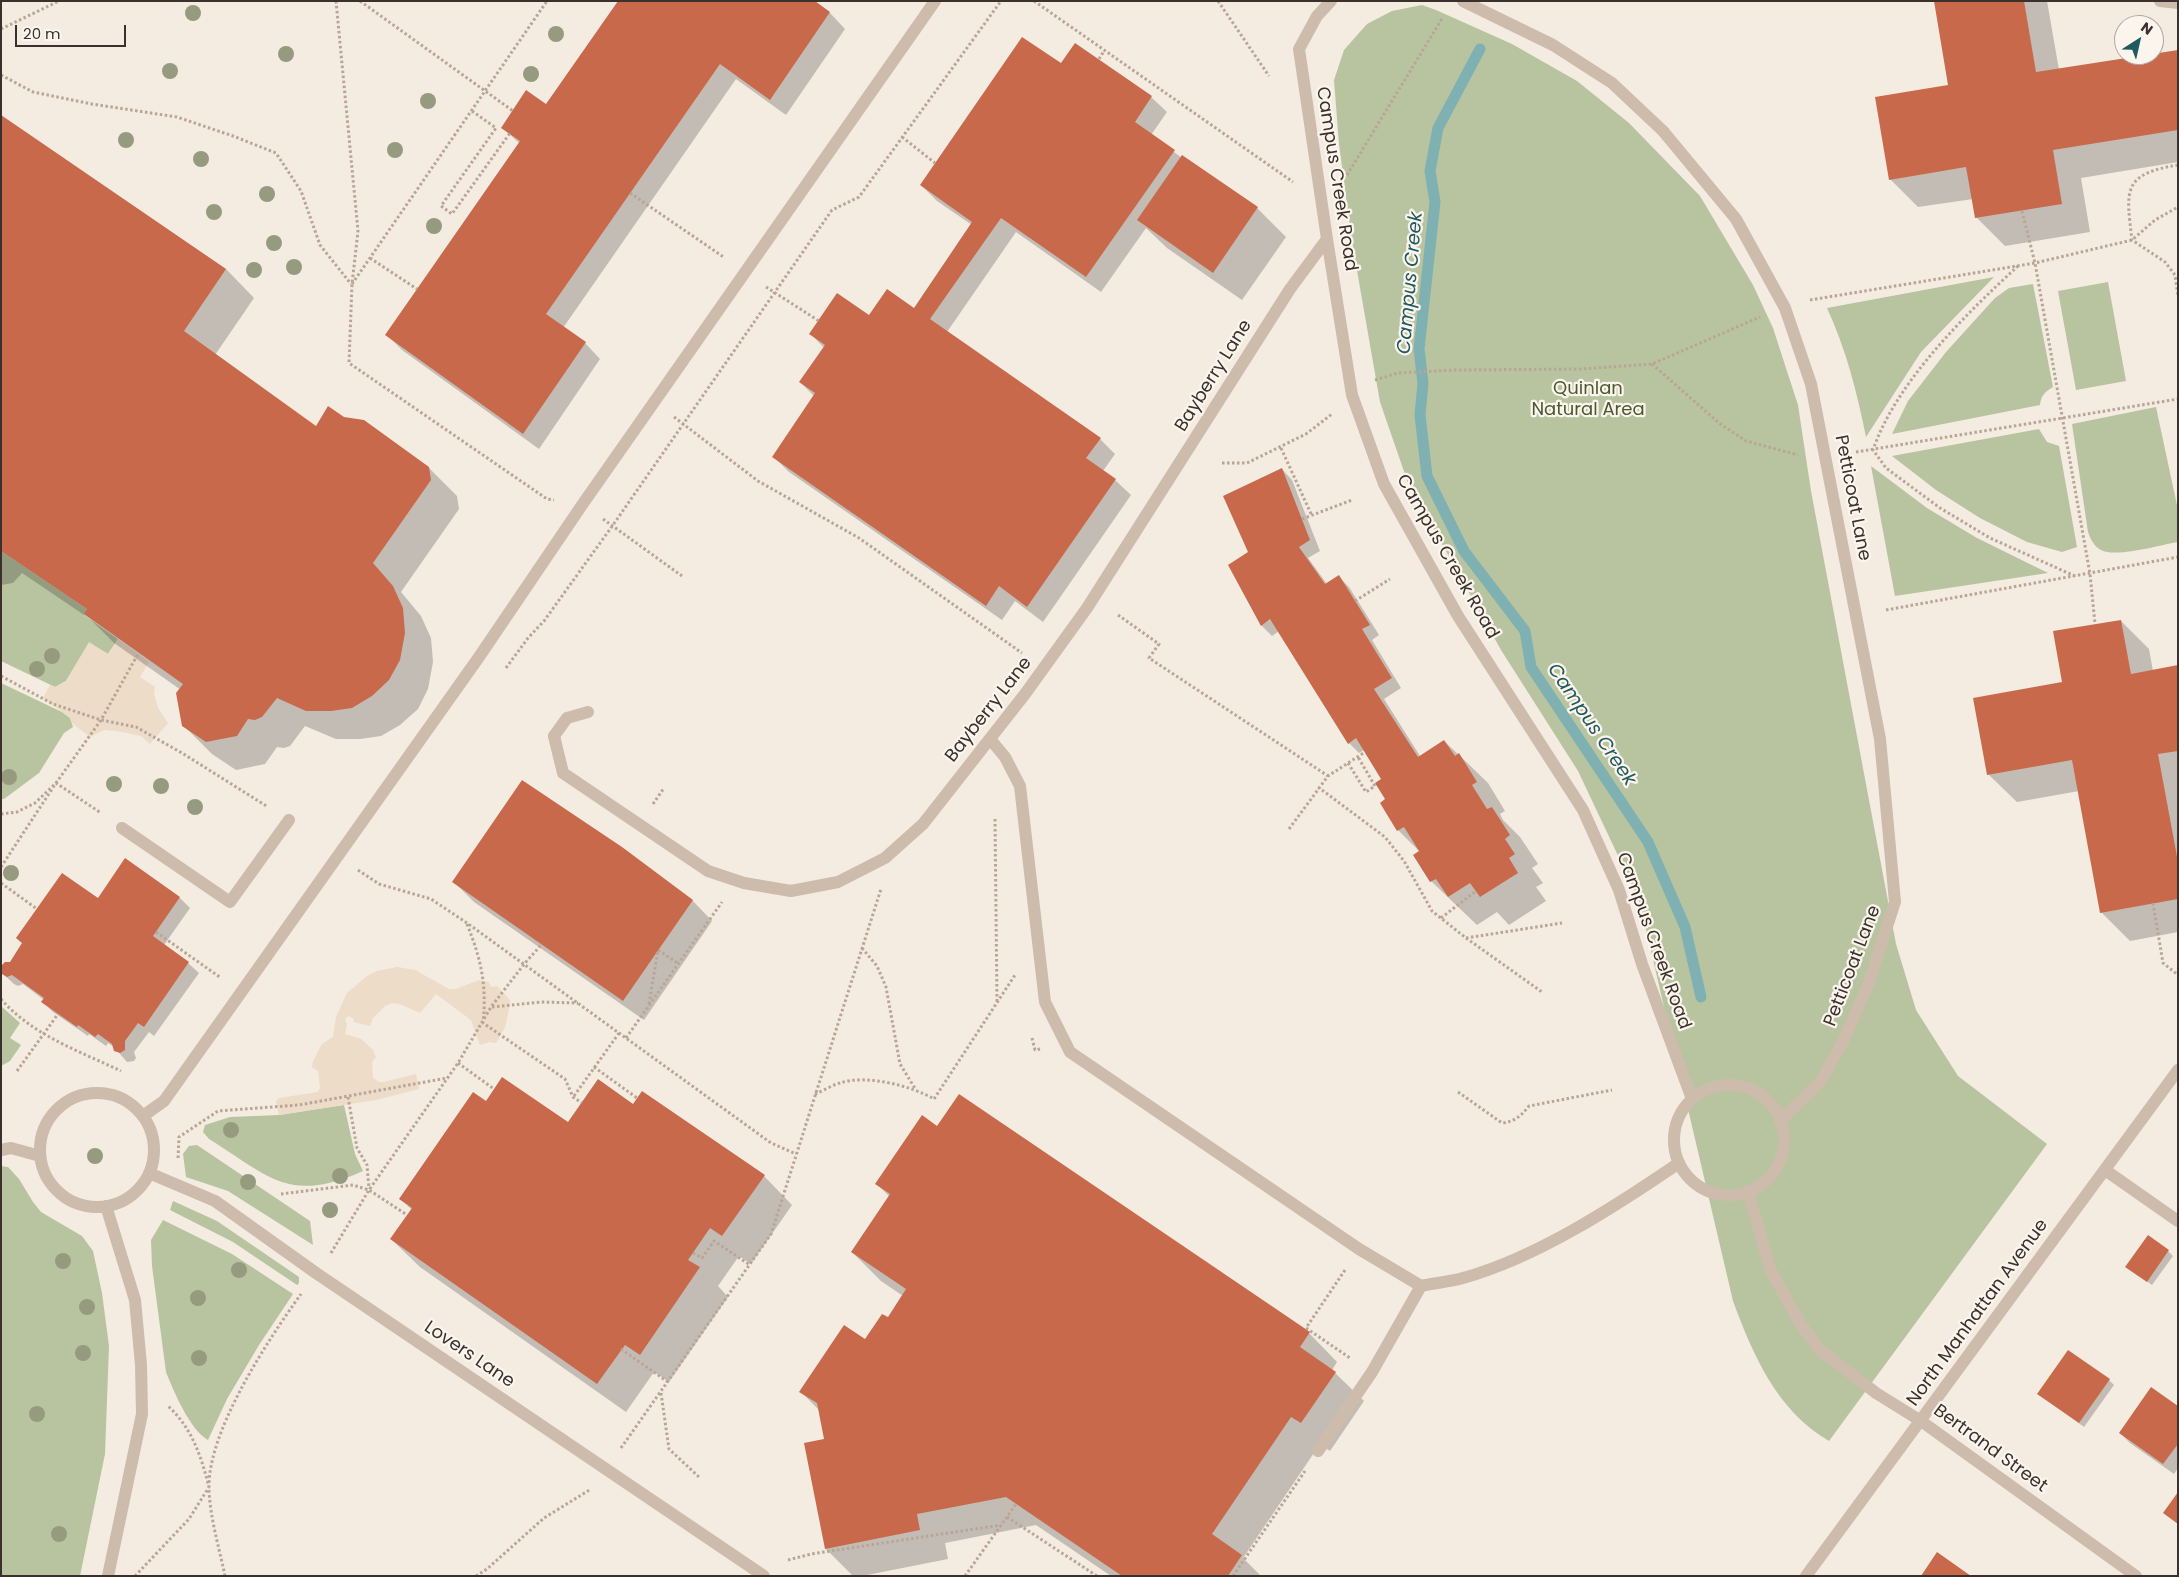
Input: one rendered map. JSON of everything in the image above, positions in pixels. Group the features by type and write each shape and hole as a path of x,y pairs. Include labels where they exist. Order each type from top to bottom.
{"street":[{"path":"142,1116 164,1101 479,657 582,505 935,1"},
{"name":"Campus Creek Road","path":"1331,1 1317,16 1300,49 1327,239 1352,395 1384,484 1458,616 1583,810 1620,890 1642,964 1692,1099"},
{"name":"Petticoat Lane","path":"1463,1 1553,45 1612,83 1663,131 1736,219 1785,308 1811,384 1880,739 1895,902 1868,985 1843,1042 1820,1082 1780,1121"},
{"path":"2160,1 2178,3"},
{"name":"Bayberry Lane","path":"588,712 567,718 554,736 563,774 708,871 744,882 791,891 838,882 885,858 922,824 1025,694 1087,608 1290,289 1327,239"},
{"path":"990,739 1005,757 1020,786 1045,1002 1070,1052 1359,1249 1421,1286 1463,1278 1525,1254 1616,1205 1679,1163"},
{"path":"122,828 230,902 288,820"},
{"name":"North Manhattan Avenue","path":"1806,1576 1860,1500 1921,1421 2178,1070"},
{"path":"1724,1085 1740,1086 1757,1092 1771,1104 1780,1121 1784,1139 1781,1157 1772,1174 1759,1186 1741,1194 1723,1194 1705,1189 1689,1179 1679,1163 1674,1145 1675,1128 1681,1112 1692,1099 1707,1090 1724,1085"},
{"path":"94,1093 113,1095 130,1103 142,1116 150,1130 154,1144 153,1159 149,1173 139,1189 124,1200 106,1206 90,1207 62,1195 48,1177 40,1156 41,1137 48,1120 60,1106 76,1097 94,1093"},
{"path":"1,1150 11,1148 40,1156"},
{"path":"2104,1170 2178,1221"},
{"name":"Lovers Lane","path":"149,1173 215,1201 332,1284 764,1576"},
{"name":"Bertrand Street","path":"1748,1191 1771,1271 1800,1323 1819,1349 1876,1393 1921,1421 2136,1576"},
{"path":"106,1206 135,1300 141,1365 142,1414 108,1576"},
{"path":"1318,1452 1372,1372 1421,1286"}],"path":[{"path":"1,28 59,1"},
{"path":"336,1 358,231 352,284 349,363 547,499 582,505 613,525 682,576"},
{"path":"360,1 513,111"},
{"path":"352,284 548,1"},
{"path":"479,657 503,672 528,638 544,621 684,424 832,210 859,197 1000,1"},
{"path":"1034,1 1297,185"},
{"path":"1218,1 1269,76"},
{"path":"1347,175 1446,12"},
{"path":"1099,59 1104,51"},
{"path":"1,75 33,92 92,104 177,117 276,153 301,190 320,245 352,284"},
{"path":"472,111 496,128 441,206 452,214 510,133"},
{"path":"902,137 935,163"},
{"path":"2178,165 2154,169 2136,178 2129,194 2128,210 2132,240 2165,262 2170,268 2175,275 2178,296"},
{"path":"630,193 703,243"},
{"path":"1807,300 2035,263 2132,240 2155,220 2178,207"},
{"path":"2022,211 2035,263 2090,574 2095,624"},
{"path":"370,258 416,289"},
{"path":"1873,450 1880,431 1892,410 1929,359 1972,310 2018,266"},
{"path":"1371,381 1398,373 1454,370 1581,369 1652,364 1760,317"},
{"path":"1652,364 1719,423 1746,441 1800,455"},
{"path":"1856,452 2178,399"},
{"path":"654,403 758,480 859,538 1027,656"},
{"path":"1222,463 1247,463 1281,448 1306,434 1337,410"},
{"path":"1281,448 1312,516"},
{"path":"1873,450 1886,468 1940,508 1990,538 2076,577"},
{"path":"1302,519 1352,500"},
{"path":"1886,610 2076,577 2141,563 2178,558"},
{"path":"1355,601 1390,579"},
{"path":"1118,615 1159,644 1149,658 1328,776"},
{"path":"1,867 56,783 101,720 138,654"},
{"path":"1,676 54,704 101,720 136,727 182,753 288,820"},
{"path":"1289,829 1318,787 1328,776 1365,752"},
{"path":"1348,764 1366,792 1375,786 1358,757"},
{"path":"1,814 17,812 35,803 56,783"},
{"path":"56,783 122,828"},
{"path":"1318,787 1385,837 1404,861 1432,911 1466,938 1542,992"},
{"path":"815,1095 841,1082 868,1081 900,1085 916,1090 934,1100 997,1005 995,810"},
{"path":"336,856 379,884 431,899 525,963 724,1110 771,1142 796,1154"},
{"path":"619,1452 771,1234 883,881"},
{"path":"1,883 37,909"},
{"path":"1440,918 1476,891"},
{"path":"626,1038 726,896"},
{"path":"2152,903 2163,964 2178,976"},
{"path":"467,923 479,952 484,981 483,1023"},
{"path":"1466,938 1562,923"},
{"path":"156,932 240,992"},
{"path":"330,1255 369,1190 458,1063 491,1007 542,944"},
{"path":"862,948 877,966 886,987 900,1064 916,1090"},
{"path":"648,1007 658,950 679,964"},
{"path":"1,999 14,1014 44,1035 121,1071"},
{"path":"491,1007 541,1002 578,1003"},
{"path":"17,1071 58,1014"},
{"path":"483,1023 566,1079 573,1097 582,1103"},
{"path":"573,1097 619,1033"},
{"path":"458,1063 494,1089"},
{"path":"594,1067 637,1098"},
{"path":"178,1163 180,1137 218,1111 299,1105 448,1078"},
{"path":"1458,1092 1502,1123 1511,1122 1529,1106 1612,1090"},
{"path":"348,1096 357,1148 367,1165 369,1190"},
{"path":"281,1194 354,1185 369,1190 407,1215"},
{"path":"693,1252 702,1258 714,1241 750,1266"},
{"path":"1359,1249 1306,1328 1372,1372"},
{"path":"135,1576 189,1519 209,1487 212,1462 231,1408 256,1361 305,1289"},
{"path":"622,1349 668,1382"},
{"path":"661,1391 669,1449 700,1478"},
{"path":"162,1400 181,1418 196,1444 209,1487 212,1520 225,1576"},
{"path":"1232,1576 1318,1452"},
{"path":"476,1576 487,1569 544,1518 584,1494 595,1485"},
{"path":"965,1576 1016,1504"},
{"path":"1007,1517 1097,1576"},
{"path":"788,1560 811,1554 1001,1525"}],"green space":[{"name":"Quinlan Natural Area","path":"1422,5 1512,44 1577,81 1629,123 1700,196 1753,285 1773,328 1798,405 1811,491 1896,944 1916,1010 1958,1076 2047,1144 1829,1441 1811,1429 1781,1398 1758,1361 1733,1301 1639,900 1578,771 1501,650 1408,483 1380,402 1352,242 1339,144 1334,80 1344,50 1367,24 1392,11"},
{"path":"1994,277 1921,352 1866,437 1850,371 1840,339 1827,308"},
{"path":"2108,282 2126,381 2076,390 2058,291"},
{"path":"2033,284 2053,387 2044,394 2040,405 1892,434 1908,401 1946,352 1995,298 2009,288"},
{"path":"2156,407 2178,510 2178,542 2127,552 2117,553 2101,550 2096,547 2088,532 2072,424"},
{"path":"2039,429 2047,442 2059,446 2077,547 2062,552 2027,542 1980,518 1936,490 1892,456"},
{"path":"1871,466 1927,508 1977,538 2048,573 1895,596"},
{"path":"1,551 87,609 84,615 118,639 108,654 89,643 66,681 55,687 1,661"},
{"path":"1,683 64,713 70,718 73,727 64,733 39,773 4,799 1,799"},
{"path":"1,1006 20,1023 10,1038 21,1045 10,1061 1,1066"},
{"path":"344,1105 355,1154 363,1171 338,1181 316,1185 298,1185 281,1182 248,1165 209,1139 203,1132 205,1125 230,1117 279,1115"},
{"path":"197,1145 310,1221 313,1245 228,1191 186,1177 183,1154 189,1146"},
{"path":"1,1166 8,1167 19,1179 41,1212 82,1236 93,1251 102,1293 109,1346 105,1454 80,1576 1,1576"},
{"path":"173,1201 217,1221 299,1277 299,1283 297,1285 233,1242 170,1210"},
{"path":"163,1220 232,1254 293,1294 259,1345 227,1399 208,1440 201,1435 189,1419 178,1400 166,1372 152,1266 151,1240"}],"shaded area":[{"path":"118,639 149,662 140,677 155,687 154,694 158,708 168,723 150,744 141,736 117,731 104,730 90,737 72,723 70,718 43,698 50,685 55,687 66,681 89,642 108,654"},
{"path":"397,967 415,970 449,989 456,989 479,980 489,982 491,987 497,986 510,1000 510,1005 505,1027 496,1043 489,1042 480,1045 471,1020 436,994 420,1013 400,1004 392,1003 385,1006 373,1018 370,1026 354,1022 353,1018 348,1016 345,1019 347,1025 345,1034 361,1039 373,1050 376,1057 372,1062 373,1078 379,1082 384,1082 416,1074 419,1089 376,1100 279,1115 276,1101 279,1098 318,1092 320,1088 318,1071 312,1067 313,1061 322,1044 333,1037 336,1017 347,993 367,976 377,971"}],"building":[{"path":"618,1 815,1 830,12 770,100 720,64 546,314 586,342 523,434 385,335 520,141 501,128 526,90 546,104"},
{"path":"1934,1 2024,1 2036,72 2114,60 2114,65 2164,65 2164,52 2178,50 2178,130 2053,150 2062,204 1975,218 1966,167 1889,180 1875,97 1948,85"},
{"path":"1022,37 1061,63 1075,43 1152,96 1135,122 1175,150 1086,277 1001,218 930,319 1101,438 1086,458 1116,479 1027,607 999,586 986,606 772,457 815,393 799,382 825,345 809,334 837,293 869,315 887,289 914,308 972,222 920,185"},
{"path":"1,115 226,269 184,331 316,426 328,406 344,417 364,420 429,467 431,480 373,563 393,586 403,608 405,633 400,660 389,680 372,696 352,708 331,711 306,711 277,698 262,717 255,720 248,719 237,736 206,742 182,726 176,693 183,684 84,614 87,609 1,551"},
{"path":"1182,155 1258,207 1213,273 1137,220"},
{"path":"1282,468 1310,540 1299,547 1325,584 1339,575 1370,625 1362,629 1392,678 1374,689 1418,757 1444,740 1455,756 1459,753 1477,782 1472,785 1487,809 1492,807 1510,835 1505,839 1515,854 1509,858 1518,873 1480,897 1470,883 1448,897 1436,879 1430,882 1413,855 1419,851 1404,827 1397,831 1380,803 1385,799 1375,783 1381,779 1356,738 1348,744 1270,619 1261,626 1228,565 1248,552 1223,496"},
{"path":"2121,620 2131,674 2178,665 2178,751 2158,754 2178,862 2178,899 2100,913 2072,760 1987,775 1973,698 2062,682 2053,631"},
{"path":"522,780 622,847 693,900 623,1001 452,882"},
{"path":"125,858 180,897 153,936 189,962 144,1027 138,1023 125,1041 125,1050 120,1053 114,1051 112,1044 98,1034 95,1037 78,1025 77,1027 41,1002 44,998 12,975 7,977 2,974 1,966 5,962 10,962 22,943 16,938 62,873 98,898"},
{"path":"502,1077 568,1122 598,1079 633,1104 642,1091 765,1175 722,1236 710,1228 688,1260 700,1267 640,1355 625,1345 597,1384 390,1239 412,1208 399,1199 473,1092 486,1101"},
{"path":"959,1094 1310,1332 1300,1347 1336,1372 1301,1423 1291,1417 1212,1534 1242,1555 1228,1576 1122,1576 1006,1497 917,1514 920,1530 825,1549 804,1443 824,1439 817,1403 799,1392 844,1325 865,1339 882,1314 888,1317 906,1289 851,1252 890,1194 875,1184 922,1115 937,1126"},
{"path":"2148,1235 2169,1250 2147,1282 2125,1267"},
{"path":"2068,1350 2110,1379 2079,1423 2037,1394"},
{"path":"2151,1387 2178,1406 2178,1444 2163,1464 2119,1433"},
{"path":"2178,1492 2178,1524 2163,1513"},
{"path":"1937,1552 1971,1576 1921,1576"}],"waterway":[{"name":"Campus Creek","path":"1480,49 1438,128 1430,171 1435,202 1419,349 1423,383 1420,415 1427,476 1464,551 1525,631 1531,667 1648,842 1685,927 1701,997"}]}
